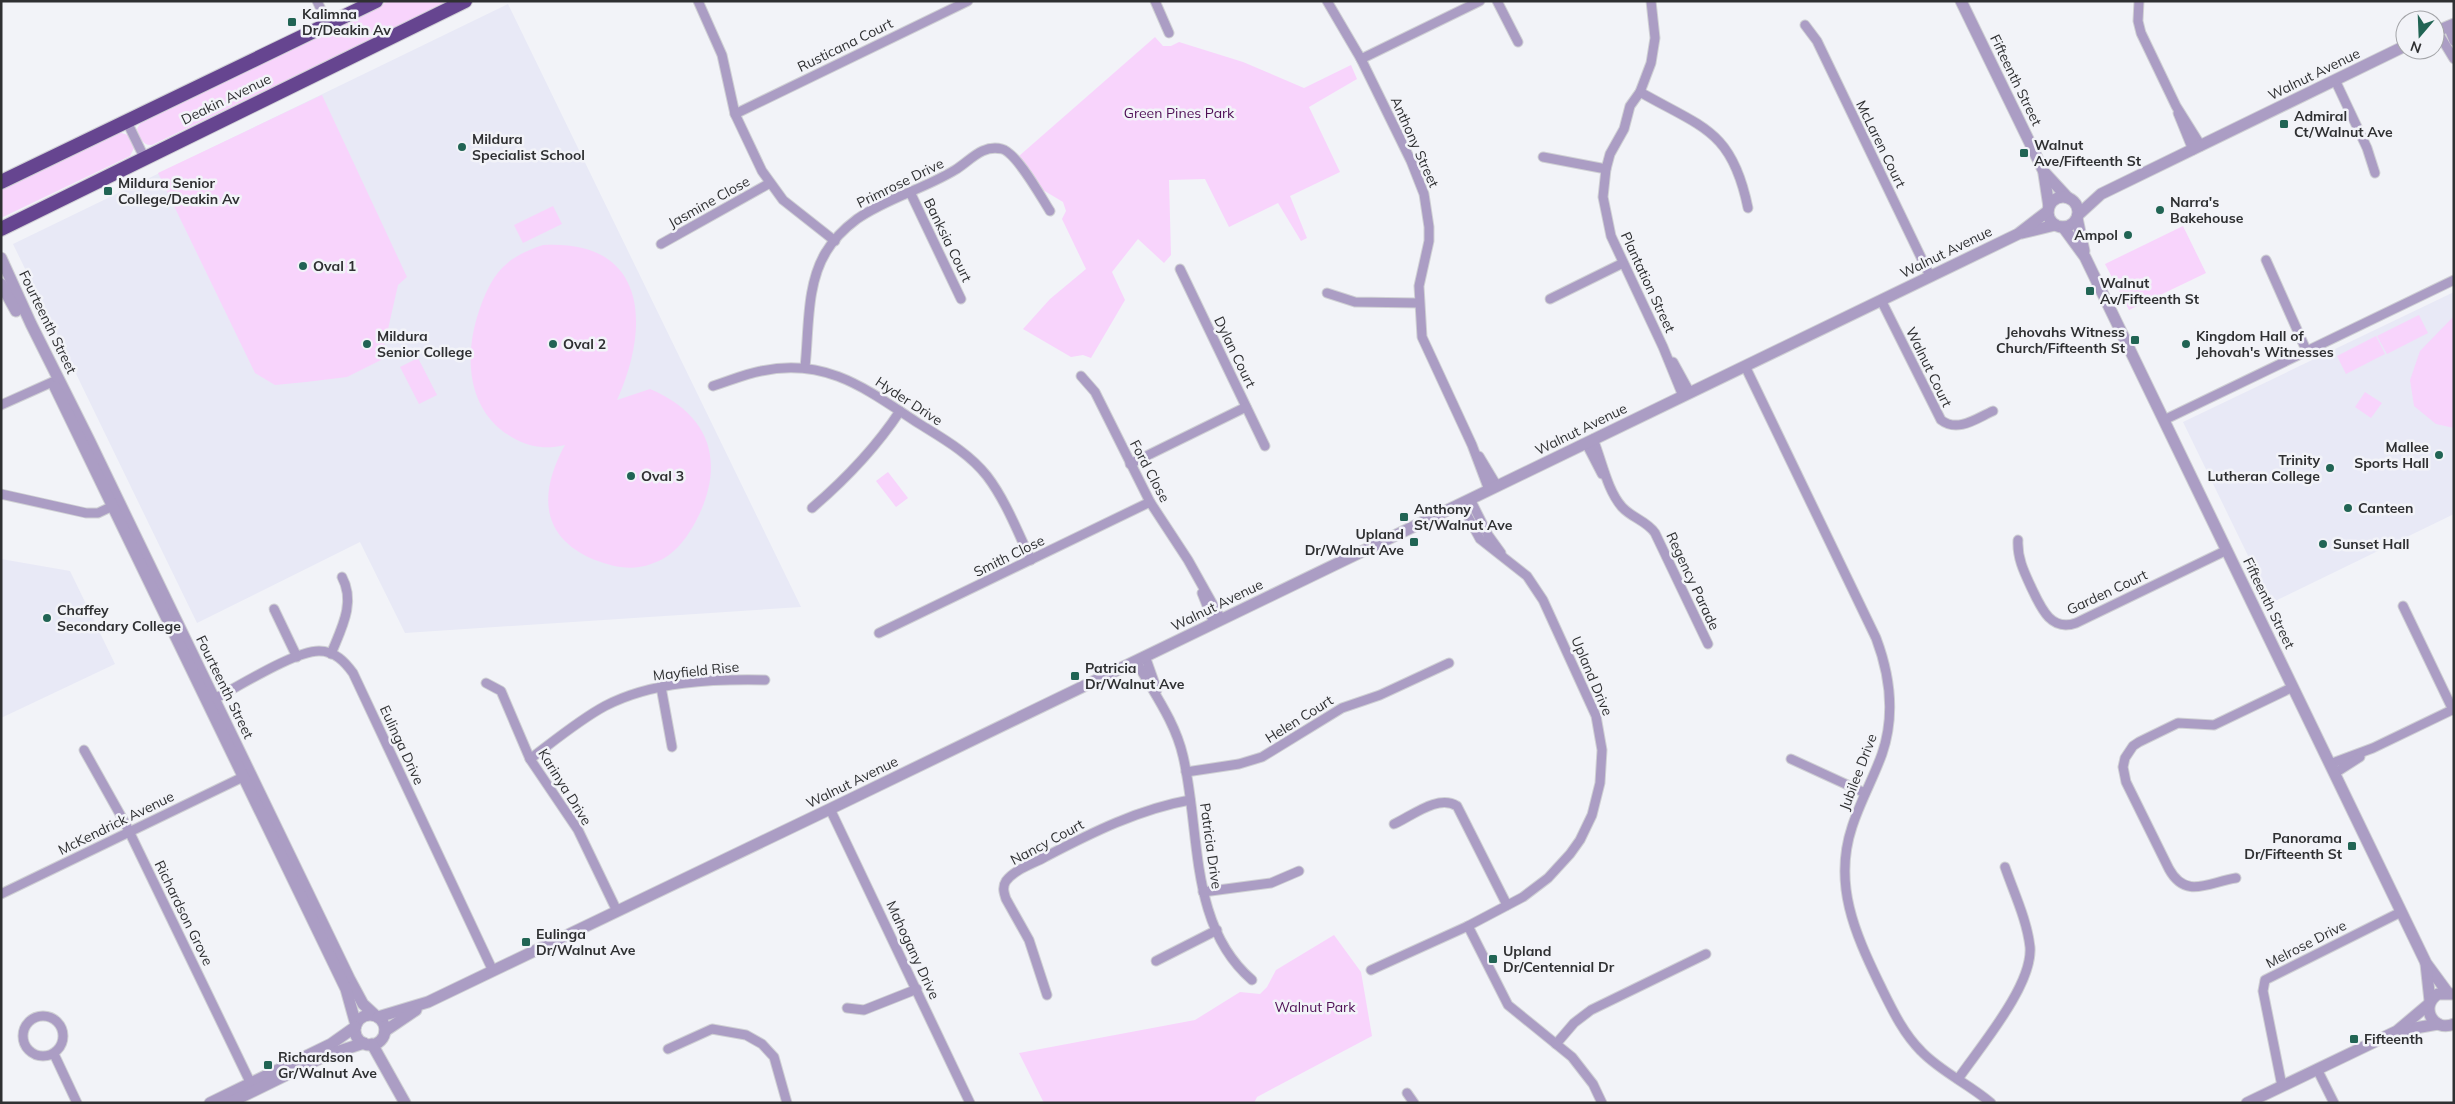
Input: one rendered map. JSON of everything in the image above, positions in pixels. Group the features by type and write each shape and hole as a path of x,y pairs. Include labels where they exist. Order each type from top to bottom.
{"highway":[{"name":"Deakin Avenue","path":"1,182 376,1"},
{"name":"Deakin Avenue","path":"1,229 144,157 465,1"}],"street":[{"path":"317,1 328,24"},
{"path":"698,1 722,55 735,114 770,183 783,200 835,240"},
{"name":"Rusticana Court","path":"735,114 968,1"},
{"path":"1155,1 1168,33"},
{"name":"Anthony Street","path":"1327,1 1361,59 1411,161 1424,194 1428,211 1429,241 1419,286 1418,303 1421,330 1427,350 1493,488"},
{"path":"1361,59 1480,1"},
{"path":"1497,1 1518,42"},
{"name":"Plantation Street","path":"1651,1 1655,26 1653,51 1648,75 1640,92 1630,106 1625,126 1612,147 1606,169 1604,211 1611,236 1623,263 1686,395"},
{"name":"Fifteenth Street","path":"1962,1 2044,172 2069,199"},
{"path":"2139,1 2138,21 2141,33 2176,106 2182,125 2197,148"},
{"name":"McLaren Court","path":"1805,24 1817,41 1930,276"},
{"path":"2445,30 2454,41"},
{"path":"2445,34 2454,59"},
{"name":"Walnut Avenue","path":"2069,199 2101,194 2395,51"},
{"path":"2335,80 2367,148 2375,173"},
{"path":"1640,92 1704,128 1722,143 1739,173 1748,208"},
{"path":"127,122 144,157"},
{"name":"Primrose Drive","path":"805,367 814,282 821,261 835,240 857,219 955,170 983,150 1002,149 1012,155 1050,211"},
{"path":"1544,157 1606,169"},
{"name":"Fifteenth Street","path":"2044,172 2049,209"},
{"name":"Jasmine Close","path":"661,244 770,183"},
{"name":"Banksia Court","path":"910,192 961,299"},
{"name":"Walnut Avenue","path":"2077,217 2101,194"},
{"path":"2059,198 2069,199 2077,206 2077,217 2071,225 2059,226 2050,219 2049,209 2059,198"},
{"name":"Walnut Avenue","path":"377,1016 428,1002 830,809 2018,234 2049,209"},
{"name":"Fifteenth Street","path":"2077,217 2085,257"},
{"name":"Fifteenth Street","path":"2059,226 2085,257 2426,963 2452,993"},
{"name":"Walnut Avenue","path":"2018,234 2059,226"},
{"name":"Fourteenth Street","path":"1,258 56,381 243,777 346,989 356,1026"},
{"path":"2266,260 2307,352"},
{"path":"1550,299 1623,263"},
{"name":"Dylan Court","path":"1180,269 1265,446"},
{"path":"2164,420 2454,280"},
{"name":"Fourteenth Street","path":"1,284 56,381"},
{"path":"1327,293 1355,302 1418,303"},
{"name":"Walnut Court","path":"1881,300 1940,420 1950,426 1961,426 1993,411"},
{"name":"Jubilee Drive","path":"1745,366 1876,638 1886,669 1889,706 1887,736 1851,830 1844,866 1850,919 1901,1025 1922,1052 1991,1103"},
{"name":"Hyder Drive","path":"713,386 759,371 805,367 831,372 846,378 957,448 983,471 999,495 1032,560"},
{"name":"Ford Close","path":"1081,376 1095,392 1150,502 1185,555 1218,621"},
{"path":"1,405 56,381"},
{"path":"1130,464 1246,407"},
{"path":"812,508 859,466 900,412"},
{"name":"Regency Parade","path":"1590,441 1623,508 1655,533 1708,644"},
{"path":"1,494 86,513 98,513 116,505"},
{"name":"Upland Drive","path":"1370,970 1468,926 1507,905 1548,878 1580,840 1597,797 1602,767 1602,750 1600,731 1591,700 1543,600 1526,576 1504,557 1465,501"},
{"name":"Smith Close","path":"879,633 1150,502"},
{"name":"Fourteenth Street","path":"116,505 214,699 349,978 363,1004 377,1016"},
{"name":"Garden Court","path":"2018,540 2019,558 2043,612 2052,621 2063,626 2076,623 2227,550"},
{"path":"214,699 298,657 319,651 331,654 348,607 347,587 342,577"},
{"path":"2333,768 2453,709 2403,606"},
{"path":"274,609 298,657"},
{"name":"Eulinga Drive","path":"331,654 343,659 353,673 493,971"},
{"name":"Patricia Drive","path":"1140,659 1178,740 1186,772 1203,892 1217,930 1234,961 1252,980"},
{"name":"Helen Court","path":"1186,772 1239,764 1262,758 1342,708 1380,696 1449,663"},
{"name":"Mayfield Rise","path":"530,759 604,707 640,692 661,687 727,681 766,680"},
{"name":"Karinya Drive","path":"486,683 500,691 530,759 578,830 618,911"},
{"path":"661,687 672,747"},
{"path":"2236,878 2200,887 2191,887 2177,880 2169,869 2126,782 2123,767 2125,758 2133,746 2172,726 2186,722 2214,724 2294,687"},
{"name":"Richardson Grove","path":"84,750 129,832 252,1087"},
{"path":"1791,759 1866,793"},
{"name":"McKendrick Avenue","path":"1,894 243,777"},
{"name":"Nancy Court","path":"1047,995 1029,940 1006,900 1004,892 1005,883 1016,872 1096,831 1169,805 1190,800"},
{"path":"1394,824 1438,802 1447,801 1457,806 1507,905"},
{"name":"Mahogany Drive","path":"830,809 970,1103"},
{"path":"1958,1079 2019,991 2028,972 2030,948 2028,935 2005,867"},
{"path":"1203,892 1271,883 1290,877 1299,871"},
{"name":"Melrose Drive","path":"2282,1086 2263,991 2265,980 2401,912"},
{"path":"1468,926 1508,1005 1572,1057 1593,1084 1602,1103"},
{"path":"1156,961 1217,930"},
{"path":"1556,1044 1574,1023 1591,1010 1706,954"},
{"name":"Fifteenth Street","path":"2426,963 2429,1014 2445,1025"},
{"path":"847,1008 864,1010 917,989"},
{"path":"2247,1103 2396,1031 2438,994 2452,993"},
{"name":"Walnut Avenue","path":"210,1103 340,1050 376,1040 428,1002"},
{"path":"376,1040 357,1037 356,1026 366,1015 377,1016 383,1023 376,1040 405,1103"},
{"path":"48,1016 60,1025 64,1040 54,1054 46,1057 34,1054 24,1044 24,1030 34,1018 48,1016"},
{"path":"2396,1031 2445,1025 2454,1035"},
{"name":"Walnut Avenue","path":"229,1103 252,1087 336,1041 356,1026"},
{"path":"668,1049 712,1029 746,1035 762,1044 774,1057 787,1103"},
{"path":"54,1054 78,1103"},
{"path":"2317,1069 2334,1103"},
{"path":"1407,1093 1414,1103"}],"shaded area":[{"name":"Mildura Senior College","path":"508,4 801,607 405,633 360,542 197,623 13,244"},
{"name":"Trinity Lutheran College","path":"2454,292 2454,514 2271,603 2183,422"},
{"name":"Chaffey Secondary College","path":"1,559 70,571 115,664 1,718"}],"green space":[{"path":"389,1 450,1 152,145 146,144 140,138 137,129 141,122"},
{"name":"Green Pines Park","path":"1155,37 1163,46 1171,46 1179,42 1243,62 1304,88 1351,65 1357,79 1309,107 1340,172 1290,196 1307,238 1301,241 1278,203 1229,227 1205,179 1169,180 1171,255 1164,263 1138,239 1112,272 1125,300 1091,358 1083,355 1071,357 1023,329 1050,299 1086,269 1062,219 1066,211 1063,202 1043,190 1019,156"},
{"name":"Oval 1","path":"322,95 407,277 398,285 381,360 347,377 275,385 255,373 158,173"},
{"path":"118,132 128,135 134,148 130,156 1,218 1,189"},
{"path":"553,206 562,224 523,243 514,225"},
{"path":"2183,226 2206,273 2129,310 2105,264"},
{"path":"543,245 577,247 603,256 621,272 632,292 636,316 634,343 628,372 617,400 650,389 671,400 687,412 699,427 707,443 711,461 710,480 705,500 696,521 672,553 651,564 630,568 609,565 577,550 563,539 554,526 549,512 548,496 557,462 565,445 541,447 529,445 500,429 488,416 479,401 473,384 471,347 479,311 488,288 507,263"},
{"path":"2419,315 2428,333 2387,354 2377,336"},
{"path":"2454,316 2454,428 2436,424 2414,406 2410,380 2420,351"},
{"path":"2376,336 2385,354 2346,374 2337,356"},
{"path":"418,358 437,395 419,404 400,367"},
{"path":"2365,392 2382,403 2371,418 2355,407"},
{"path":"888,472 908,498 896,507 876,481"},
{"name":"Walnut Park","path":"1334,935 1361,972 1372,1036 1257,1097 1254,1103 1044,1103 1019,1053 1195,1020 1240,992 1260,994 1267,987 1276,970"}],"place":[{"name":"Kalimna Dr/Deakin Av","path":"292,22"},
{"name":"Admiral Ct/Walnut Ave","path":"2284,124"},
{"name":"Mildura Specialist School","path":"462,147"},
{"name":"Walnut Ave/Fifteenth St","path":"2024,153"},
{"name":"Mildura Senior College/Deakin Av","path":"108,191"},
{"name":"Narra's Bakehouse","path":"2160,210"},
{"name":"Ampol","path":"2128,235"},
{"name":"Oval 1","path":"303,266"},
{"name":"Walnut Av/Fifteenth St","path":"2090,291"},
{"name":"Jehovahs Witness Church/Fifteenth St","path":"2135,340"},
{"name":"Mildura Senior College","path":"367,344"},
{"name":"Oval 2","path":"553,344"},
{"name":"Kingdom Hall of Jehovah's Witnesses","path":"2186,344"},
{"name":"Mallee Sports Hall","path":"2439,455"},
{"name":"Trinity Lutheran College","path":"2330,468"},
{"name":"Oval 3","path":"631,476"},
{"name":"Canteen","path":"2348,508"},
{"name":"Anthony St/Walnut Ave","path":"1404,517"},
{"name":"Upland Dr/Walnut Ave","path":"1414,542"},
{"name":"Sunset Hall","path":"2323,544"},
{"name":"Chaffey Secondary College","path":"47,618"},
{"name":"Patricia Dr/Walnut Ave","path":"1075,676"},
{"name":"Panorama Dr/Fifteenth St","path":"2352,846"},
{"name":"Eulinga Dr/Walnut Ave","path":"526,942"},
{"name":"Upland Dr/Centennial Dr","path":"1493,959"},
{"name":"Fifteenth","path":"2354,1039"},
{"name":"Richardson Gr/Walnut Ave","path":"268,1065"}]}
